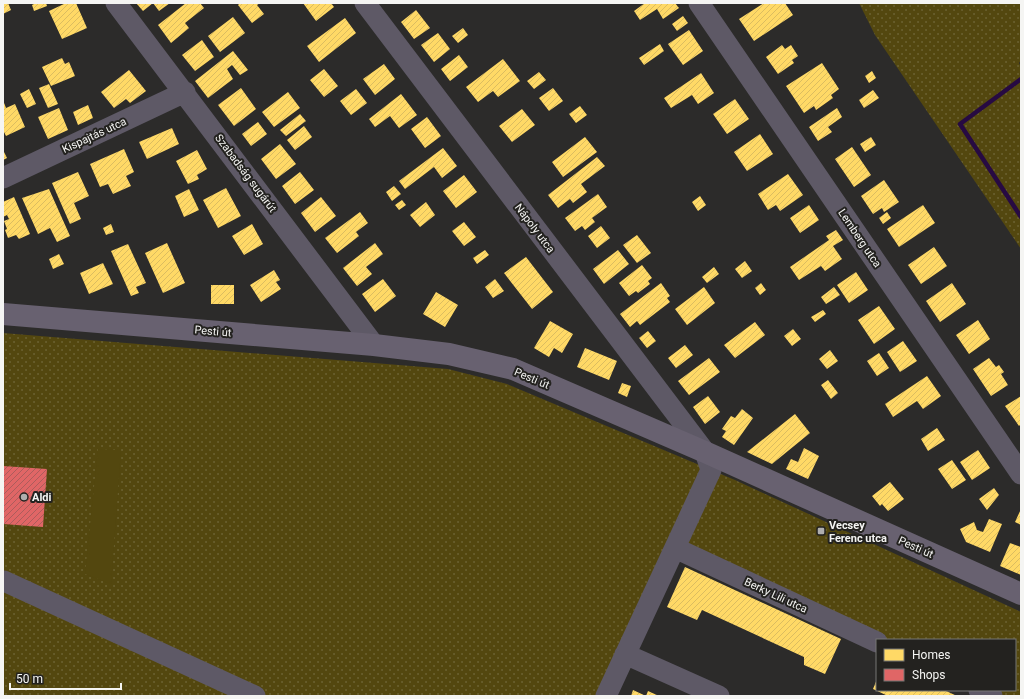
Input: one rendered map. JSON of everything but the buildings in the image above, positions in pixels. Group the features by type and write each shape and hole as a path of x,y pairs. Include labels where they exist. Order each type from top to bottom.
{"main road":[{"name":"Pesti út","path":"3,314 374,344 449,354 513,370 705,452 1021,594"}],"street":[{"name":"Szabadság sugárút","path":"116,3 185,92 374,344"},
{"name":"Nápoly utca","path":"365,3 705,452"},
{"name":"Lemberg utca","path":"699,3 1021,474"},
{"name":"Kispajtás utca","path":"3,178 185,92"},
{"path":"606,696 711,470 705,452"},
{"name":"Berky Lili utca","path":"675,548 876,642"},
{"path":"4,581 255,696"},
{"path":"625,654 719,696"},
{"path":"982,691 992,696"}],"shaded area":[{"path":"859,3 1021,3 1021,60 1019,63 1021,67 1021,249 875,35"},
{"path":"3,333 448,369 507,384 735,480 1021,612 1021,696 992,696 981,691 1016,691 1016,639 876,640 675,548 606,696 3,696"},
{"path":"98,449 121,450 111,584 85,574"}],"waterway":[{"path":"1021,79 960,124 1021,217"}],"place":[{"name":"Aldi","path":"24,497"},
{"name":"Vecsey Ferenc utca","path":"821,531"}]}
